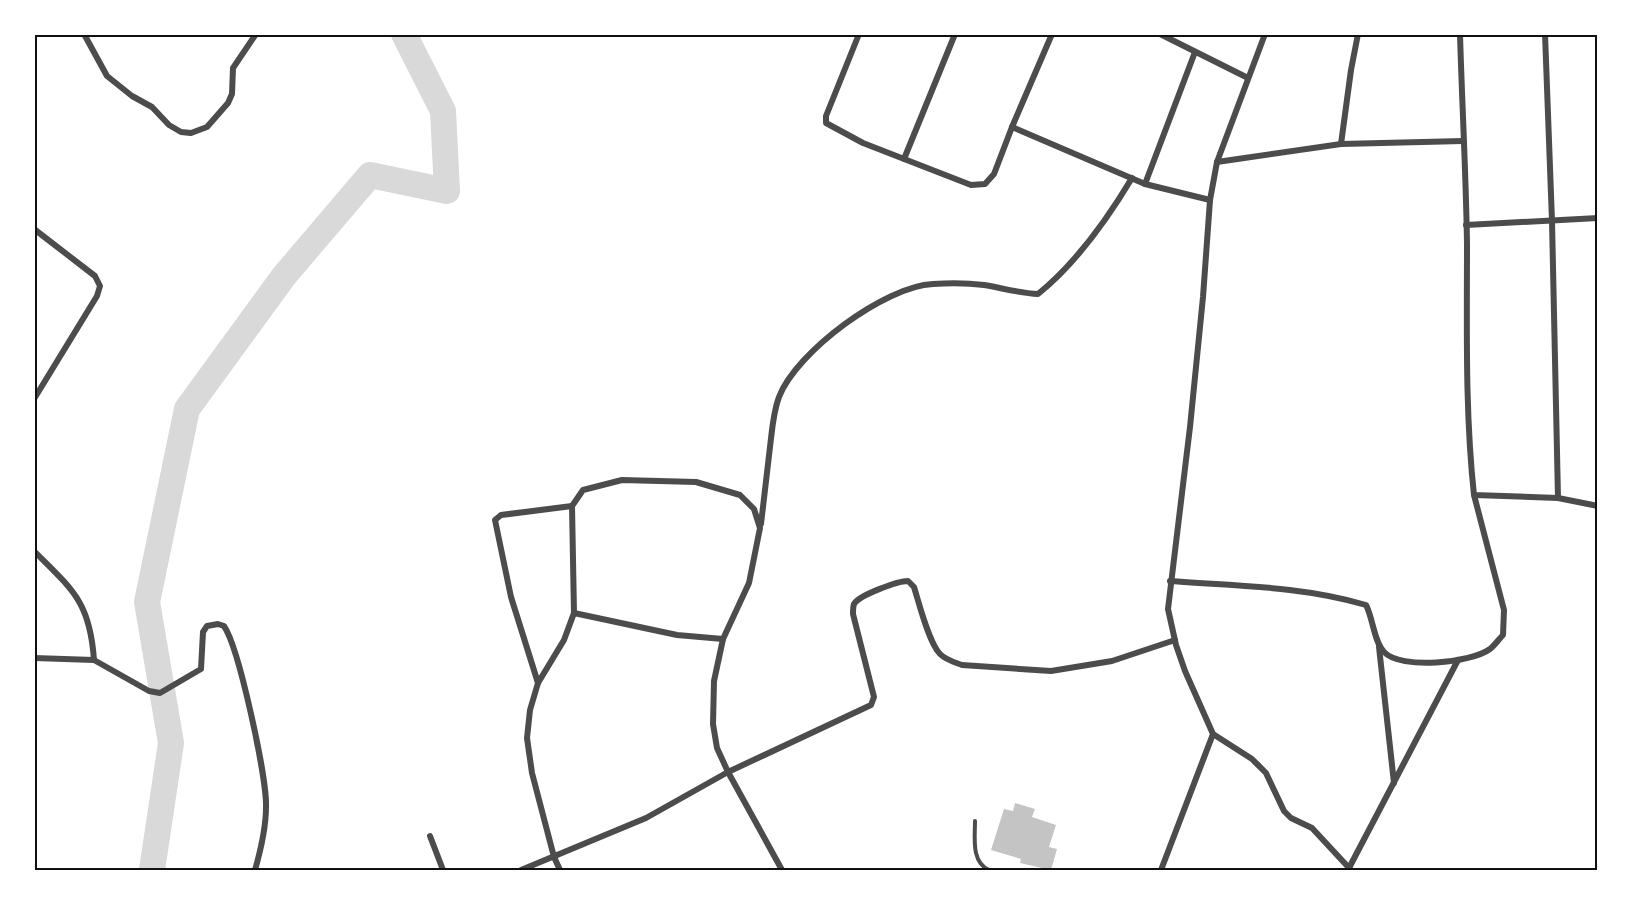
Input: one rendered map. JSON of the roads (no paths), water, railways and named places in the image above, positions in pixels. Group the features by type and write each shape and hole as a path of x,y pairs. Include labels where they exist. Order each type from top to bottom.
{"street":[{"path":"84,34 107,76 132,96 152,107 169,125 181,132 191,133 207,127 228,103 232,94 233,68 256,34"},
{"path":"859,34 825,120 826,123 863,144 971,184 985,184 994,174 1052,34"},
{"path":"904,159 954,34"},
{"path":"1160,34 1248,78"},
{"path":"1265,34 1217,162 1210,200 1190,427 1170,581 1168,609 1175,640 1185,671 1213,734 1252,759 1266,773 1284,812 1312,828 1350,869 1458,660"},
{"path":"1341,144 1358,34"},
{"path":"1379,646 1386,654 1398,660 1428,663 1458,660 1489,650 1503,635 1504,610 1474,495 1470,459 1460,34"},
{"path":"1545,34 1558,498"},
{"path":"1145,184 1195,52"},
{"path":"1012,127 1145,184 1210,200"},
{"path":"1217,162 1341,144 1463,141"},
{"path":"782,870 728,772 717,748 713,724 714,681 723,639 749,584 760,528 773,424 779,398 788,381 807,357 842,326 867,309 898,293 930,284 981,285 1038,294 1076,255 1117,202 1132,178"},
{"path":"1466,225 1598,218"},
{"path":"34,229 95,276 100,286 97,296 37,389 34,399"},
{"path":"560,870 554,857 532,773 527,738 530,710 538,684 564,640 574,613 572,506 582,490 622,480 696,482 740,495 754,509 760,528"},
{"path":"1474,495 1558,498 1598,506"},
{"path":"538,684 511,597 495,520 509,513 572,506"},
{"path":"34,551 73,589 86,611 92,633 94,660"},
{"path":"521,870 646,818 728,772 871,705 874,697 853,614 854,604 861,598 900,581 908,581 914,587 939,653 949,661 962,665 1051,671 1112,661 1175,640"},
{"path":"1170,581 1317,593 1366,605 1372,616 1379,646 1394,784"},
{"path":"574,613 678,635 723,639"},
{"path":"34,658 94,660 149,691 160,693 201,669 203,632 207,626 218,624 224,626 231,640 247,700 258,746 267,804 264,840 255,870"},
{"path":"1161,870 1213,734"},
{"path":"430,836 443,870"}],"lane":[{"path":"975,821 976,856 983,868 988,870"}],"waterway":[{"path":"152,870 171,743 147,602 187,409 284,276 370,175 447,191 443,111 404,34"}]}
